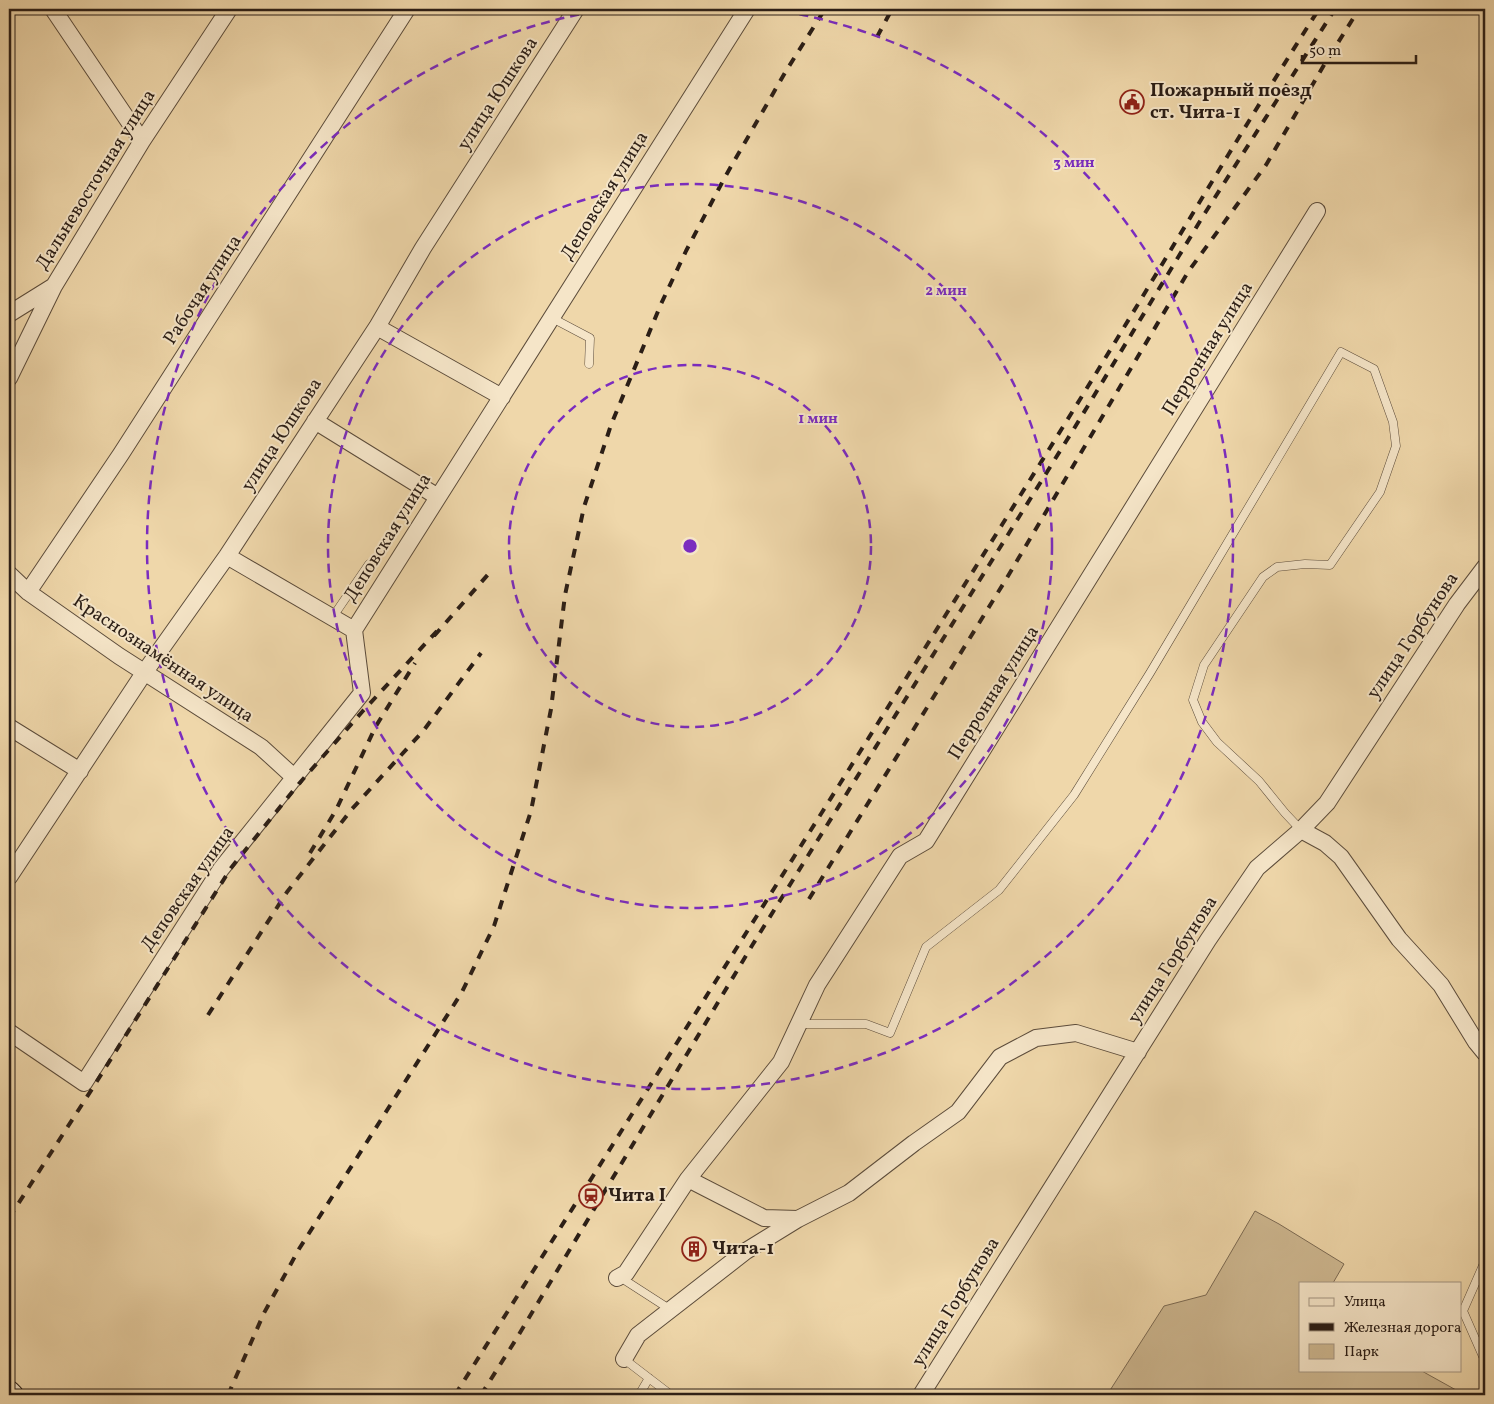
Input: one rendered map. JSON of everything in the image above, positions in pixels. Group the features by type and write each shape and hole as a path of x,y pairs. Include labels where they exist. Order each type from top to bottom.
{"main road":[{"path":"9,1392 12,1395"}],"street":[{"path":"54,9 142,141"},
{"name":"Дальневосточная улица","path":"9,378 54,286 142,141 229,9"},
{"name":"Рабочая улица","path":"28,592 121,454 407,9"},
{"name":"улица Юшкова","path":"9,877 144,672 227,556 377,327 423,248 576,9"},
{"name":"Деповская улица","path":"9,1032 84,1083 221,870 362,693 354,630 747,9"},
{"name":"Перронная улица","path":"621,1275 688,1179 781,1062 817,985 900,856 926,841 1317,211"},
{"path":"9,314 54,286"},
{"path":"377,327 502,397"},
{"path":"314,421 438,497"},
{"path":"227,556 354,630"},
{"name":"улица Горбунова","path":"921,1395 1208,940 1257,868 1301,830 1327,803 1457,604 1485,567"},
{"name":"Краснознамённая улица","path":"9,574 28,592 144,672 261,747 295,778"},
{"path":"9,727 80,771"},
{"path":"1301,830 1325,843 1341,857 1399,939 1441,985 1476,1042 1485,1053"},
{"path":"624,1359 638,1336 746,1250 798,1218 849,1193 958,1112 1000,1057 1036,1038 1076,1033 1138,1052"},
{"path":"688,1179 764,1218 798,1218"}],"lane":[{"path":"552,318 590,338 589,364"},
{"path":"798,1024 866,1024 890,1033 926,947 1000,890 1074,795 1150,673 1341,352 1374,370 1393,422 1396,446 1380,492 1330,565 1305,564 1277,567 1263,577 1204,665 1193,700 1202,722 1217,742 1259,781 1285,814 1301,830"},
{"path":"332,618 369,564"},
{"path":"1485,1260 1463,1311 1485,1361"},
{"path":"621,1275 626,1281 671,1310"},
{"path":"624,1359 671,1395"},
{"path":"639,1395 649,1378"}],"green space":[{"path":"1255,1211 1344,1264 1334,1282 1299,1282 1299,1372 1424,1372 1465,1395 1107,1395 1164,1306 1206,1295"}],"railway":[{"path":"228,1395 264,1313 299,1249 462,992 494,926 531,811 551,709 565,595 584,507 611,425 661,304 686,251 725,177 786,71 825,9"},
{"path":"877,37 892,9"},
{"path":"455,1395 990,544 1319,9"},
{"path":"481,1395 753,944 1075,427 1205,213 1335,9"},
{"path":"809,899 1005,581 1188,272 1266,165 1359,9"},
{"path":"434,636 492,570"},
{"path":"9,1218 231,868 297,786 437,631"},
{"path":"208,1015 287,892 352,809 424,730 481,653"},
{"path":"310,853 336,810 376,726 415,663"}],"place":[{"name":"Пожарный поезд ст. Чита-1","path":"1132,102"},
{"name":"Чита I","path":"591,1196"},
{"name":"Чита-1","path":"694,1249"}]}
